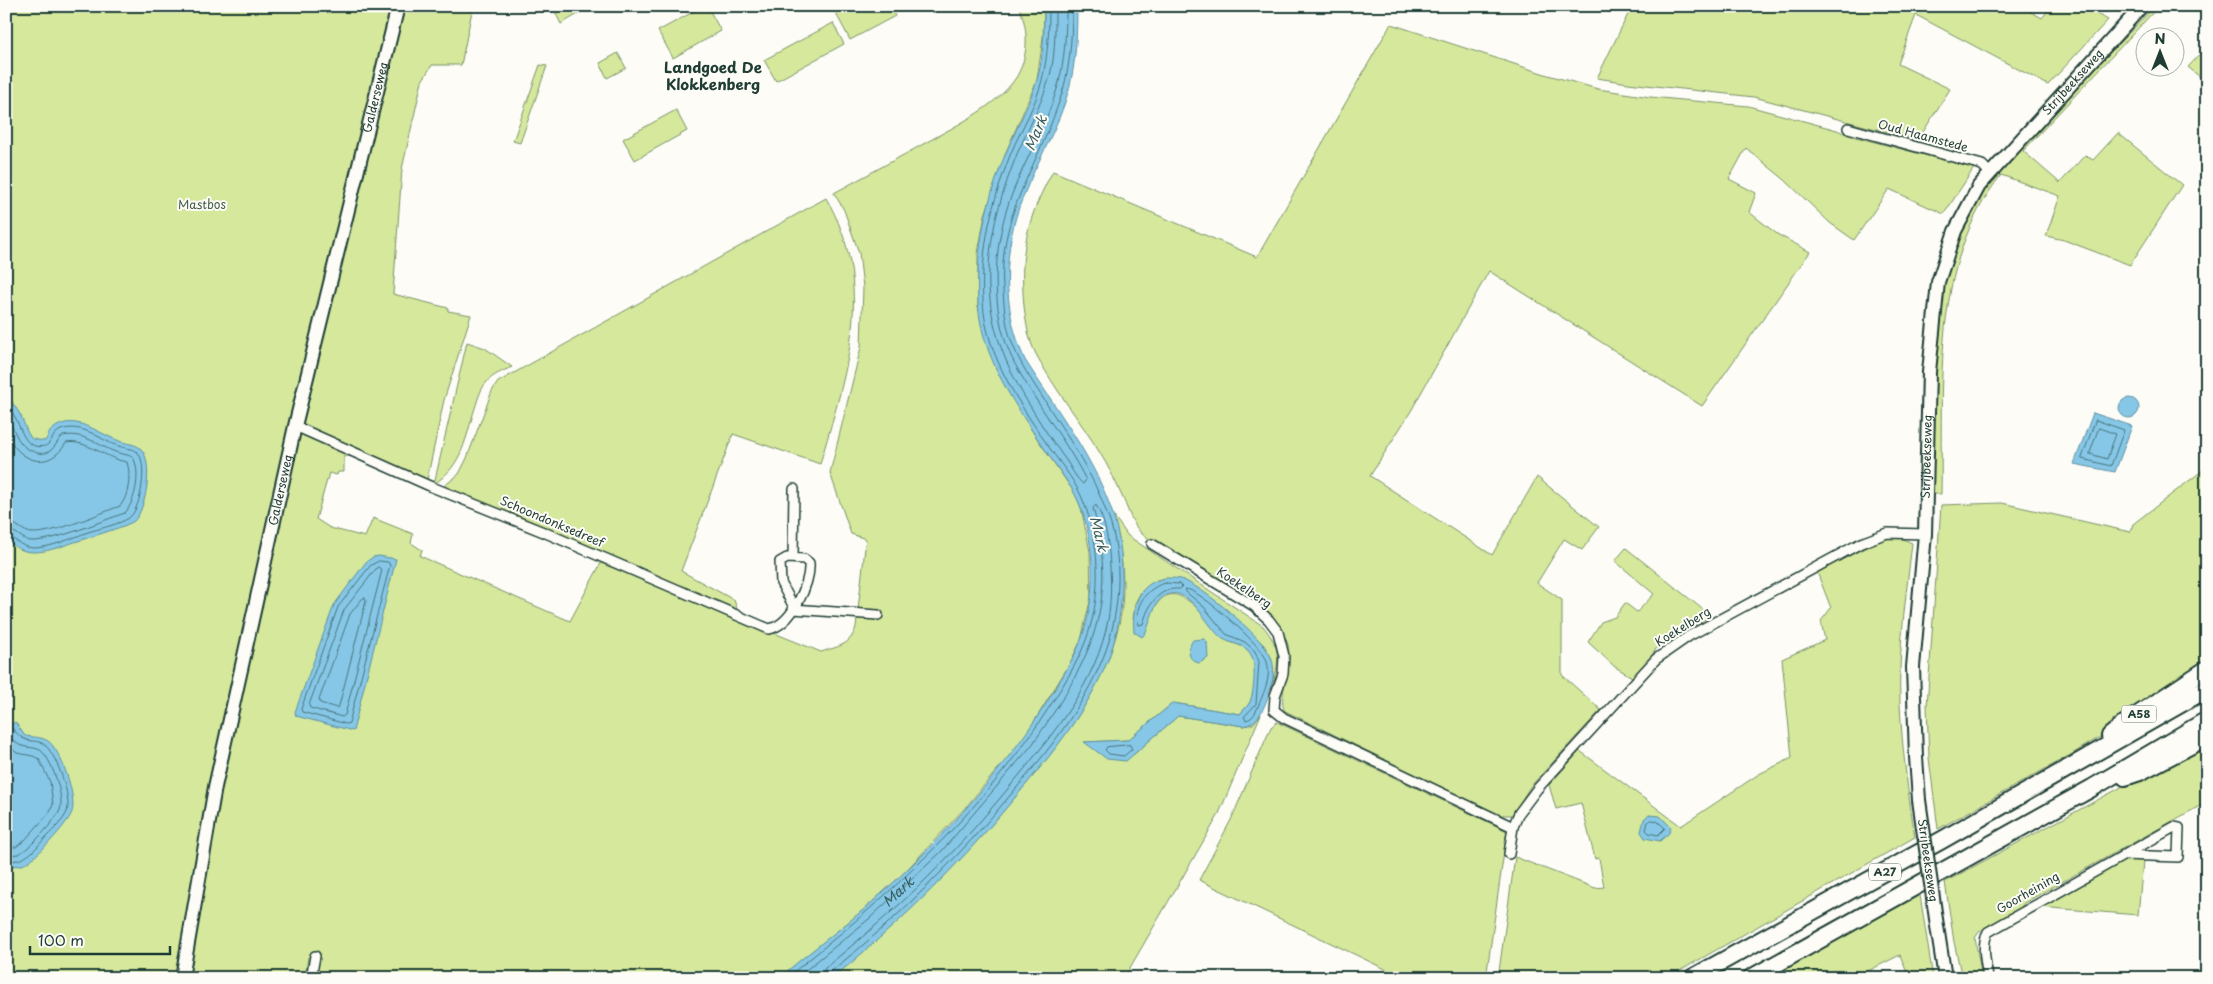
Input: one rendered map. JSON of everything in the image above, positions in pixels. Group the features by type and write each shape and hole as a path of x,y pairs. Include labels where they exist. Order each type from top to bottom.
{"highway":[{"name":"A58","path":"2076,764 2127,722 2207,669"},
{"name":"A27","path":"1692,978 1942,840 2207,690"},
{"name":"A27","path":"1751,978 2092,788 2207,720"},
{"path":"2092,788 2140,772 2207,737"}],"main road":[{"name":"Galderseweg","path":"182,978 215,787 295,426 398,6"},
{"name":"Strijbeekseweg","path":"1945,978 1920,800 1916,757 1914,667 1925,534 1929,372 1938,282 1955,230 1970,200 1989,172 2142,6"}],"street":[{"name":"Oud Haamstede","path":"1848,128 1982,165 1989,172"},
{"name":"Schoondonksedreef","path":"295,426 432,487 546,533 769,629 780,625 793,608 806,584 809,567 807,560 793,558"},
{"path":"794,489 793,558 783,559 780,562 779,569 781,583 793,608 878,615"},
{"name":"Koekelberg","path":"1509,854 1513,827 1519,813 1536,789 1568,752 1656,659 1674,645 1861,543 1887,533 1925,534"},
{"name":"Koekelberg","path":"1152,544 1254,606 1269,620 1278,632 1284,656 1282,674 1275,696 1274,710 1284,718 1513,827"},
{"name":"Goorheining","path":"1988,978 1985,945 1988,932 2123,855 2174,827 2179,828 2178,857 2123,855"},
{"path":"311,978 315,956"}],"green space":[{"name":"Mastbos","path":"6,6 471,6 472,11 461,65 432,65 422,81 402,169 393,294 448,308 448,311 471,315 444,400 427,480 354,456 344,456 344,472 338,472 337,475 329,473 316,519 330,528 365,537 373,518 413,534 411,543 422,550 420,556 570,621 601,563 821,652 847,642 854,633 866,539 851,534 830,473 861,347 863,287 859,253 844,210 834,193 958,125 998,98 1017,76 1024,59 1026,32 1018,6 1044,6 1043,38 1037,80 1006,152 985,215 978,253 978,306 989,351 1006,387 1034,434 1074,492 1081,507 1090,552 1091,597 1081,640 1069,665 1024,738 965,808 899,878 862,911 779,978 314,978 317,961 308,957 305,978 6,978"},
{"path":"558,6 592,6 561,24 556,14"},
{"path":"707,6 721,31 673,58 658,31"},
{"path":"832,6 890,6 895,16 850,40"},
{"path":"1632,6 2020,6 2042,18 2052,6 2082,6 2108,20 2048,85 1916,15 1898,64 1950,89 1918,140 1754,97 1597,78"},
{"path":"2155,6 2159,6 2138,28 2136,28 2136,31 2023,151 2060,183 2085,155 2093,160 2118,133 2182,185 2130,265 2064,240 2046,236 2060,196 2001,175 1978,210 1962,248 1951,287 1942,369 1941,494 1932,494 1935,364 1945,281 1953,252 1968,215 1979,194 2007,159"},
{"path":"833,23 844,44 776,81 764,60"},
{"path":"1391,24 1548,75 1598,89 1650,97 1748,106 1837,130 1848,135 1974,168 1944,214 1889,189 1854,240 1830,223 1785,180 1746,148 1729,179 1756,193 1749,212 1777,234 1810,252 1702,406 1489,271 1411,411 1370,476 1492,555 1537,477 1599,527 1582,550 1564,539 1537,583 1562,600 1562,675 1601,710 1530,787 1512,815 1499,815 1285,711 1283,691 1289,652 1287,641 1281,630 1271,618 1138,530 1103,458 1036,354 1029,336 1024,306 1023,269 1027,236 1037,204 1053,171 1257,257"},
{"path":"2207,47 2207,83 2188,67"},
{"path":"618,53 626,68 607,78 600,63"},
{"path":"540,65 547,66 520,143 513,141"},
{"path":"676,110 687,131 635,160 623,139"},
{"path":"826,198 841,231 850,264 853,297 852,330 847,363 820,464 733,434 681,571 734,600 737,609 443,487 459,474 467,458 492,391 498,382"},
{"path":"467,342 485,348 512,367 494,375 484,386 479,395 462,450 457,460 444,477 434,484"},
{"path":"2207,467 2207,664 2138,714 2072,754 1938,829 1929,758 1927,706 1941,505 2002,503 2130,532 2133,524"},
{"path":"1113,515 1128,536 1263,626 1274,642 1278,656 1271,689 1274,674 1271,658 1264,645 1214,600 1166,578 1157,580 1141,592 1135,603 1133,619 1145,634 1153,611 1164,597 1171,595 1179,596 1188,601 1201,612 1222,637 1251,653 1255,670 1252,697 1240,714 1173,703 1128,740 1085,742 1133,755 1178,716 1244,726 1253,724 1261,714 1218,816 1124,978 830,978 881,936 952,868 996,820 1049,756 1091,694 1112,648 1119,624 1123,597 1119,541"},
{"path":"1901,538 1912,543 1903,623 1900,684 1904,754 1915,837 1667,978 1498,978 1515,857 1595,888 1604,887 1599,858 1595,859 1581,803 1556,809 1549,785 1580,751 1681,826 1759,774 1792,758 1782,659 1825,640 1821,621 1831,608 1817,572 1879,541"},
{"path":"1626,548 1711,616 1657,647 1650,659 1632,677 1615,667 1588,642 1601,622 1615,617 1625,603 1637,612 1654,594 1615,561"},
{"path":"1277,722 1507,831 1486,978 1404,978 1199,880 1231,820 1271,727"},
{"path":"2207,741 2207,802 2024,903 2020,909 1979,932 1975,938 1982,978 1962,978 1954,942 1945,882"},
{"path":"2123,859 2143,861 2138,915 2039,907"},
{"path":"1920,895 1933,978 1909,978 1900,955 1854,978 1768,978"}],"water":[{"name":"Mark","path":"1044,6 1077,6 1075,58 1065,103 1016,217 1008,258 1009,300 1017,341 1025,360 1070,428 1109,502 1117,527 1121,553 1122,594 1116,634 1100,679 1080,714 1031,779 950,871 894,925 841,971 831,977 779,978 889,887 962,813 1007,759 1047,702 1075,654 1087,621 1092,587 1092,570 1089,535 1085,519 1072,489 1023,417 1002,381 986,342 978,302 978,262 988,204 1008,148 1037,80 1044,34"},
{"path":"6,390 32,439 45,441 52,430 61,424 77,423 141,449 147,464 147,486 142,507 134,521 103,533 43,551 35,552 20,549 6,539"},
{"path":"2129,398 2136,401 2139,408 2136,415 2129,418 2122,415 2119,408 2122,401"},
{"path":"2093,413 2132,426 2115,472 2074,464"},
{"path":"379,556 396,559 353,731 296,716 295,712 334,605 366,562 373,557"},
{"path":"1166,578 1181,579 1203,591 1257,637 1266,648 1273,663 1273,680 1270,691 1260,714 1248,725 1244,726 1178,716 1126,761 1107,759 1084,742 1128,740 1173,703 1240,714 1250,702 1254,684 1254,663 1250,653 1241,646 1223,639 1217,634 1198,609 1183,596 1175,594 1166,595 1154,609 1148,628 1142,637 1134,632 1134,614 1138,598 1148,585"},
{"path":"1204,639 1207,642 1208,658 1199,663 1195,662 1189,654 1190,647 1193,640"},
{"path":"15,722 25,736 43,739 53,746 67,774 73,805 69,818 50,842 27,862 14,866 6,865 8,726"},
{"path":"1649,815 1660,816 1671,827 1669,833 1660,841 1645,838 1641,832 1644,819"}],"district":[{"name":"Landgoed De Klokkenberg","path":"713,76"}]}
